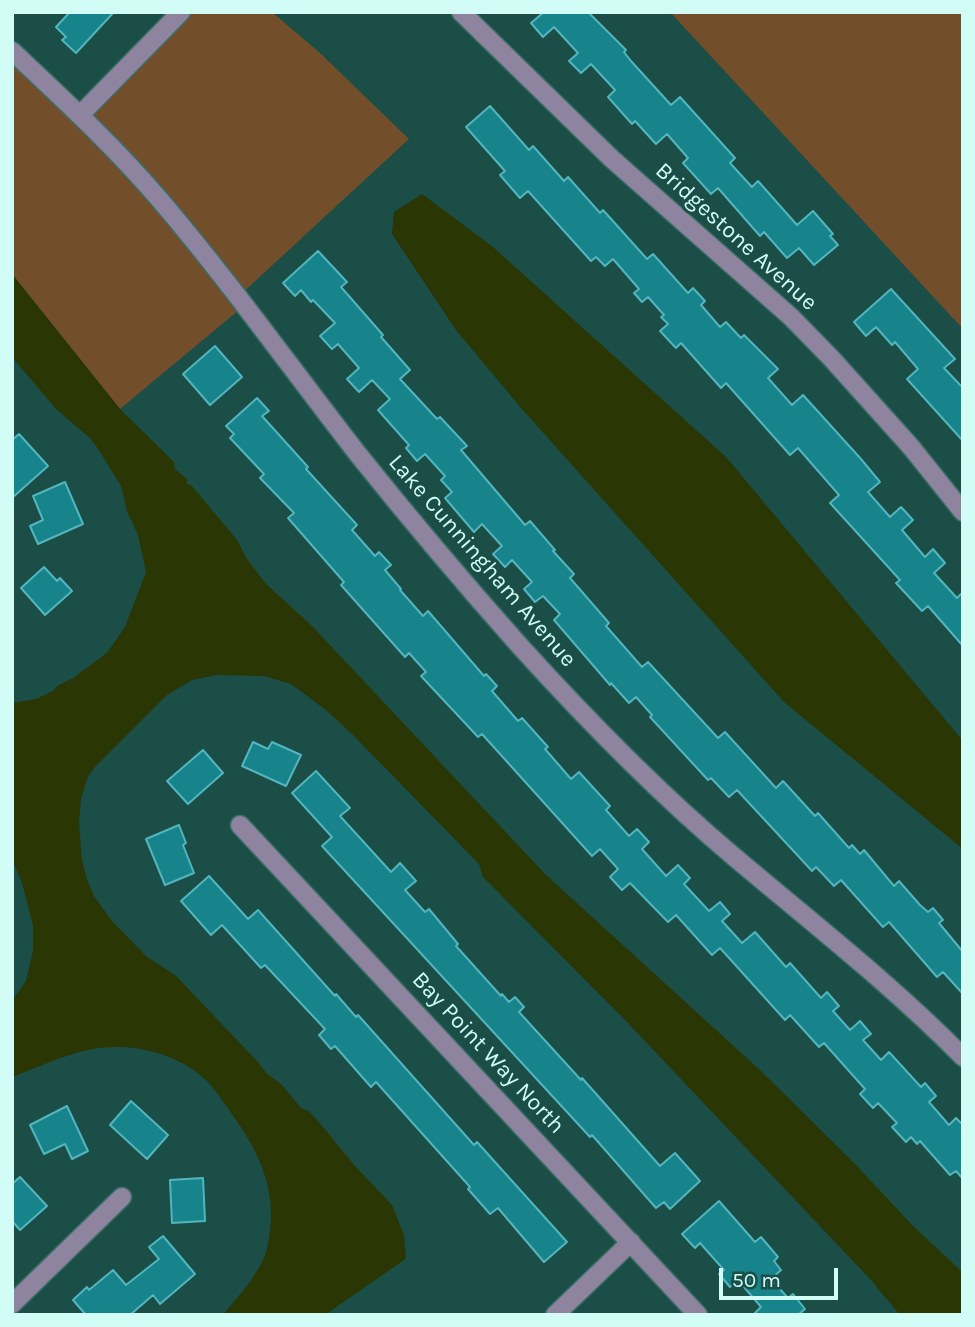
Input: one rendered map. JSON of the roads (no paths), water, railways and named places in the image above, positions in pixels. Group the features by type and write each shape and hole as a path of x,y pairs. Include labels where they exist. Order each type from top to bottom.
{"street":[{"path":"80,116 181,12"},
{"name":"Bridgestone Avenue","path":"461,12 612,159 791,317 911,447 963,512"},
{"name":"Lake Cunningham Avenue","path":"12,51 80,116 158,197 215,265 357,452 438,552 610,743 666,798 848,951 963,1057"},
{"name":"Bay Point Way North","path":"240,825 698,1315"},
{"path":"12,1304 122,1197"},
{"path":"555,1315 631,1242"}]}
